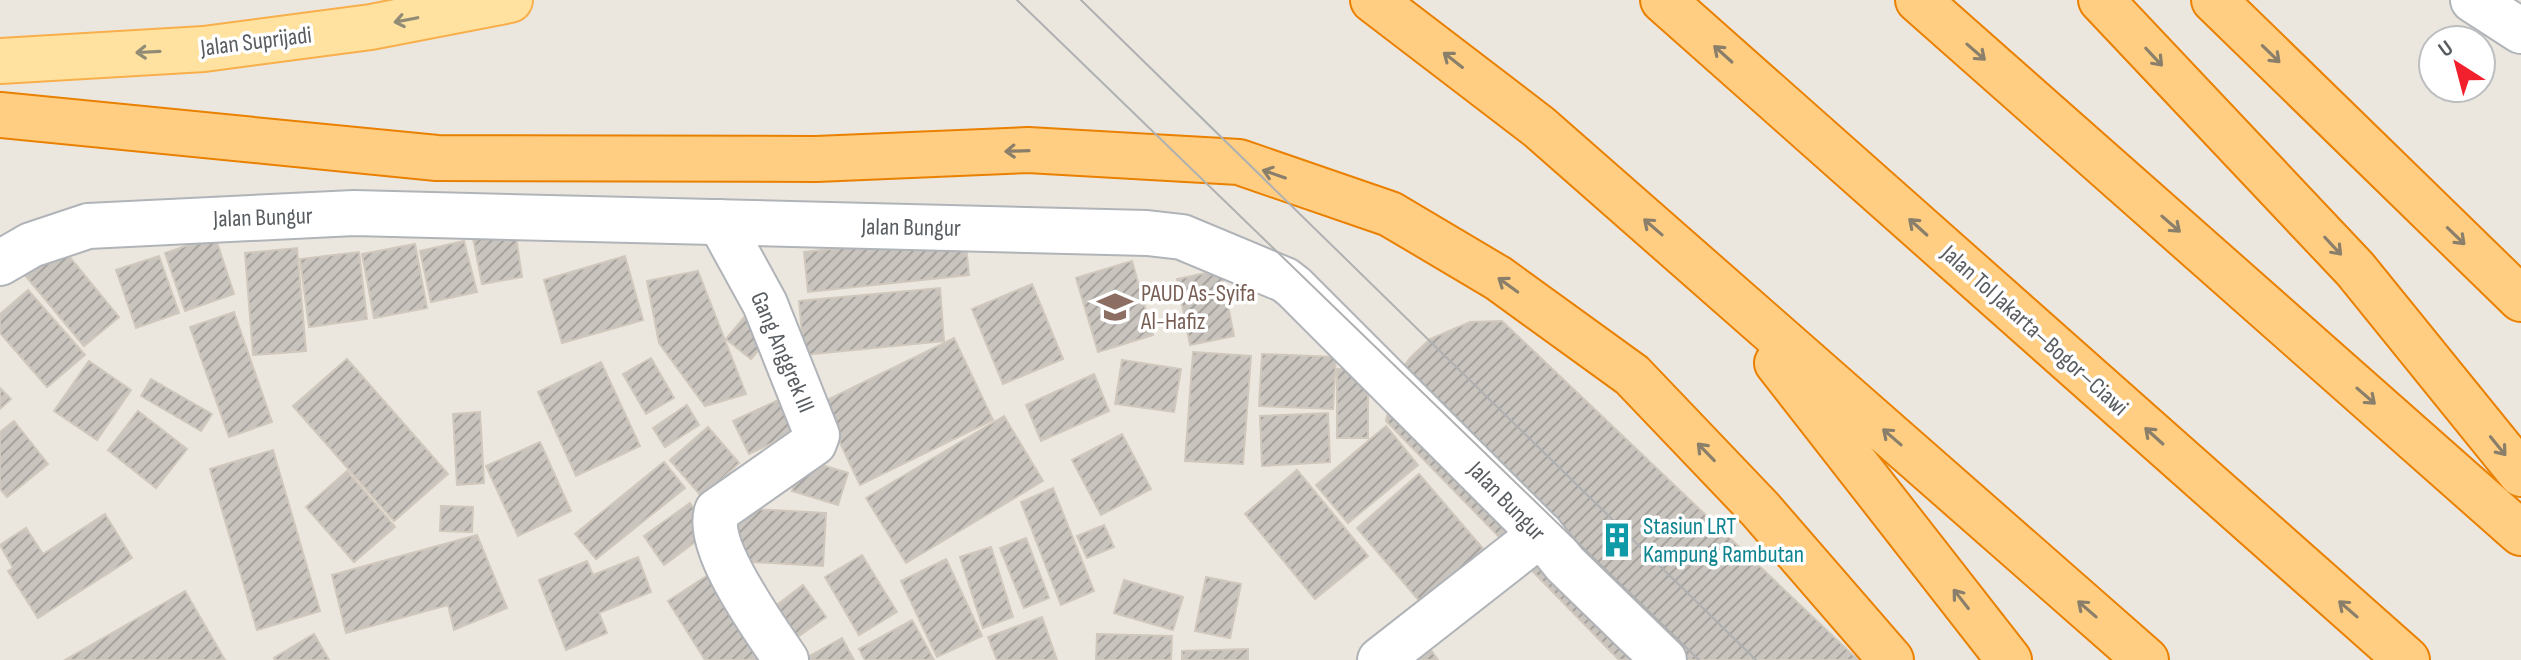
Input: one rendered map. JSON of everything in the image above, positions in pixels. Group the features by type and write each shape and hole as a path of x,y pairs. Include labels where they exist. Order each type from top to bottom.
{"highway":[{"path":"1373,0 1539,127 2146,660"},
{"name":"Jalan Tol Jakarta–Bogor–Ciawi","path":"1663,0 2407,660"},
{"path":"1918,0 2521,533"},
{"path":"2101,0 2355,269 2521,474"},
{"path":"2214,0 2521,299"},
{"path":"0,115 437,158 816,159 1028,150 1239,162 1390,214 1498,278 1632,375 1760,509 1891,660"},
{"path":"1711,279 2009,660"}],"main road":[{"name":"Jalan Suprijadi","path":"0,61 204,49 371,27 510,0"}],"street":[{"path":"2473,0 2521,31"},
{"name":"Jalan Bungur","path":"0,263 31,245 88,226 354,213 1147,233 1182,237 1285,280 1294,287 1541,534 1565,564 1664,660"},
{"name":"Gang Anggrek III","path":"720,222 765,304 817,435 814,443 717,511 714,520 722,550 742,592 786,660"},
{"path":"1380,660 1541,534"}],"building":[{"path":"515,230 522,277 482,284 473,238"},
{"path":"965,235 969,275 808,292 804,252"},
{"path":"215,236 234,294 185,311 165,253"},
{"path":"464,241 477,292 431,302 420,251"},
{"path":"59,244 119,317 84,346 24,274"},
{"path":"415,244 427,308 374,318 362,254"},
{"path":"297,248 306,351 253,355 245,253"},
{"path":"359,252 367,319 309,327 300,259"},
{"path":"159,256 179,313 136,328 116,270"},
{"path":"625,256 643,320 562,343 544,280"},
{"name":"PAUD As-Syifa Al-Hafiz","path":"1132,261 1153,335 1098,352 1076,278"},
{"path":"1221,270 1234,336 1190,345 1177,279"},
{"path":"698,271 746,394 705,406 659,343 647,281"},
{"path":"1032,284 1063,359 1003,384 972,309"},
{"path":"940,288 944,341 804,355 799,301"},
{"path":"28,290 85,355 47,387 0,333 0,314"},
{"path":"234,312 272,422 229,437 190,327"},
{"path":"746,315 771,336 751,359 726,339"},
{"name":"Stasiun LRT Kampung Rambutan","path":"1502,321 1858,660 1619,660 1386,421 1396,378 1410,358 1430,339 1470,322"},
{"path":"954,338 993,420 860,485 821,403"},
{"path":"1193,352 1251,356 1243,464 1185,461"},
{"path":"1262,354 1336,357 1333,409 1259,406"},
{"path":"651,358 674,398 646,414 623,374"},
{"path":"347,359 448,474 394,521 293,406"},
{"path":"1122,360 1181,369 1174,412 1115,404"},
{"path":"89,361 131,390 97,440 54,411"},
{"path":"601,362 640,446 576,476 538,392"},
{"path":"1337,369 1368,369 1368,438 1337,438"},
{"path":"1094,374 1109,411 1041,441 1026,405"},
{"path":"151,379 212,414 201,431 141,396"},
{"path":"0,388 11,399 0,409"},
{"path":"791,394 806,427 749,454 733,421"},
{"path":"687,405 699,425 665,447 653,428"},
{"path":"138,411 187,449 156,488 108,450"},
{"path":"480,412 484,483 457,485 453,414"},
{"path":"1328,413 1330,462 1262,466 1260,416"},
{"path":"1004,416 1043,481 906,563 866,498"},
{"path":"14,421 48,464 7,497 0,489 0,432"},
{"path":"1386,426 1418,465 1348,523 1316,485"},
{"path":"708,427 739,463 702,497 670,460"},
{"path":"1122,434 1151,489 1101,515 1072,460"},
{"path":"540,442 571,511 518,536 486,466"},
{"path":"273,450 320,611 257,630 210,469"},
{"path":"802,459 848,473 838,505 792,491"},
{"path":"664,462 685,488 596,559 575,534"},
{"path":"1297,470 1368,556 1315,599 1245,514"},
{"path":"347,471 395,527 354,562 306,507"},
{"path":"1419,474 1485,551 1422,604 1357,528"},
{"path":"1053,488 1094,591 1061,605 1021,502"},
{"path":"690,503 710,531 664,565 644,536"},
{"path":"441,506 473,507 472,532 440,531"},
{"path":"736,508 826,513 823,566 733,561"},
{"path":"105,514 132,558 38,618 8,571 13,568 0,545 26,528 43,554"},
{"path":"1104,525 1114,547 1087,558 1077,536"},
{"path":"477,535 507,608 454,630 448,605 346,633 332,575"},
{"path":"1026,538 1049,598 1024,608 1000,548"},
{"path":"991,547 1013,617 983,628 960,557"},
{"path":"862,555 897,612 859,635 825,577"},
{"path":"638,557 651,592 599,613 607,633 566,650 539,580 587,561 593,575"},
{"path":"946,559 982,636 937,657 901,581"},
{"path":"713,572 769,660 705,660 668,601"},
{"path":"1206,577 1241,584 1230,638 1195,631"},
{"path":"1124,580 1183,597 1173,630 1114,613"},
{"path":"803,585 826,617 786,645 765,614"},
{"path":"185,591 225,660 65,660"},
{"path":"1042,617 1057,660 997,660 988,637"},
{"path":"912,620 934,660 865,660 859,649"},
{"path":"314,634 329,660 275,660 274,658"},
{"path":"1097,634 1172,636 1171,660 1096,660"},
{"path":"842,638 854,660 807,660 806,658"},
{"path":"1424,640 1438,660 1394,660"},
{"path":"1248,649 1248,660 1182,660 1182,651"}],"tram line":[{"path":"1017,0 1699,660"},
{"path":"1081,0 1756,660"}],"place":[{"name":"PAUD As-Syifa Al-Hafiz","path":"1115,307"},
{"name":"Stasiun LRT Kampung Rambutan","path":"1617,540"}]}
